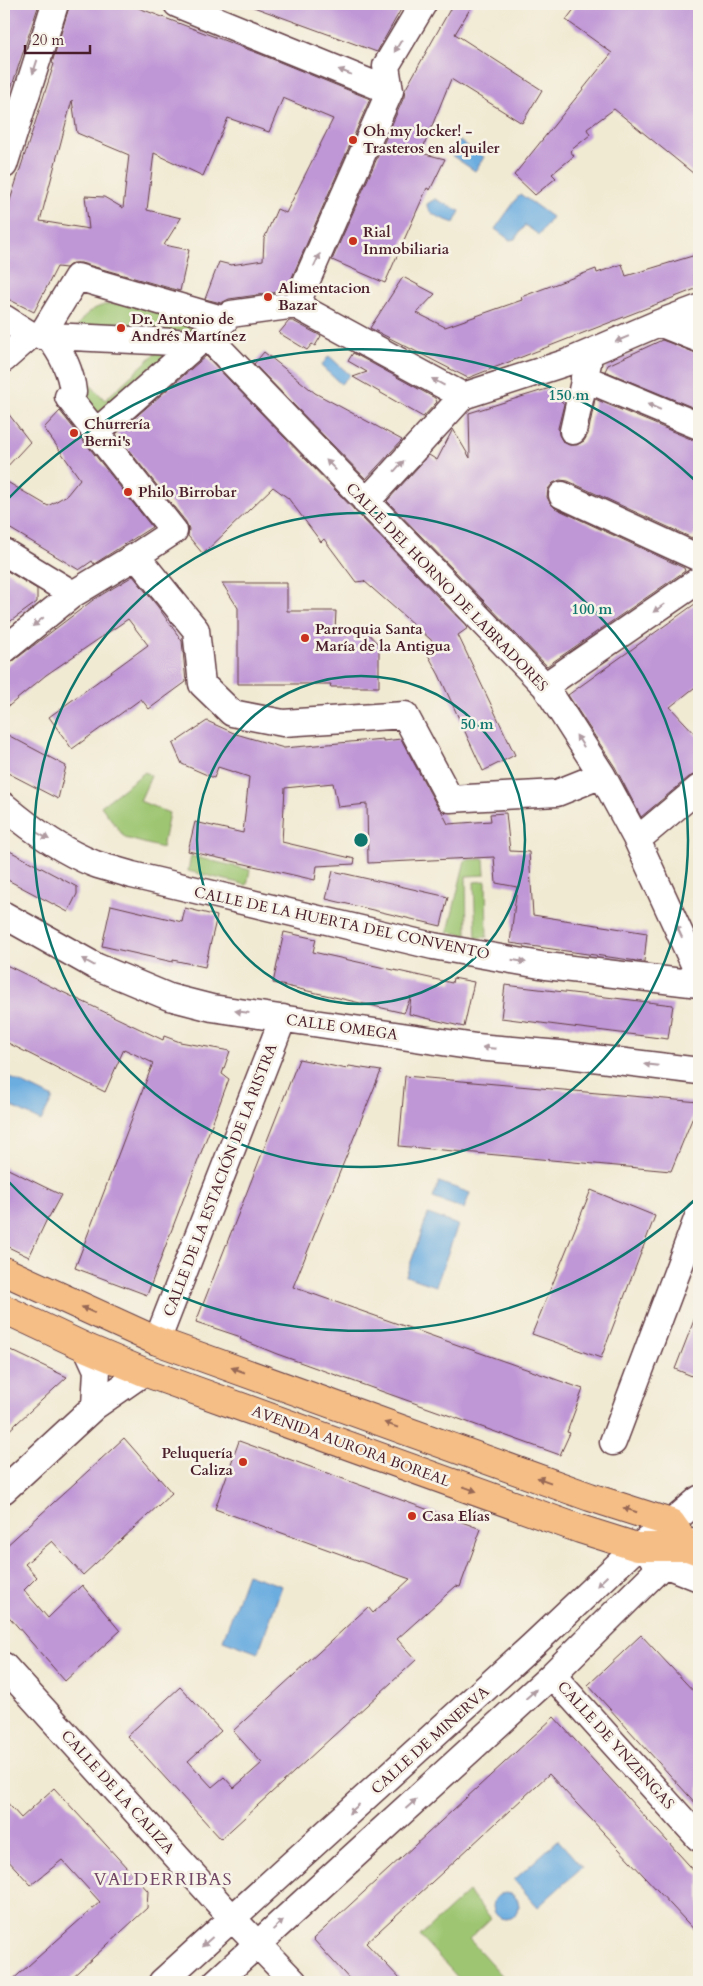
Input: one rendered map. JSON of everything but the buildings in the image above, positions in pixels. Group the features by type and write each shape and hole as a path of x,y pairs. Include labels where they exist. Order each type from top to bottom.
{"main road":[{"path":"4,1271 157,1341 581,1494 671,1523 696,1542"},
{"name":"AVENIDA AURORA BOREAL","path":"4,1309 87,1348 144,1372 562,1522 637,1547"},
{"path":"637,1547 696,1542"}],"street":[{"path":"4,165 55,4"},
{"path":"177,4 204,8 390,90"},
{"path":"296,305 390,90 386,66 423,4"},
{"path":"4,359 40,336 77,278 216,328"},
{"path":"95,433 231,314 296,305 463,396"},
{"path":"366,502 463,396 568,362 699,308"},
{"path":"4,318 40,336 61,354 72,378 73,392 68,397 174,531 73,594 4,650"},
{"path":"659,323 699,339"},
{"path":"40,336 194,343 216,328"},
{"name":"CALLE DEL HORNO DE LABRADORES","path":"216,328 366,502 545,686 602,775 637,840 699,976"},
{"path":"572,431 591,352"},
{"path":"584,378 699,426"},
{"path":"562,495 699,558"},
{"path":"4,552 73,594"},
{"path":"136,556 196,630 202,684 232,713 283,723 405,714 450,799 557,793 602,775"},
{"path":"545,686 699,580"},
{"path":"637,840 699,788"},
{"name":"CALLE DE LA HUERTA DEL CONVENTO","path":"4,806 29,828 67,850 95,864 140,877 433,946 546,966 699,984"},
{"name":"CALLE OMEGA","path":"4,915 95,966 169,997 212,1008 476,1047 560,1054 699,1071"},
{"name":"CALLE DE LA ESTACIÓN DE LA RISTRA","path":"157,1341 283,1018"},
{"path":"613,1442 699,1214"},
{"path":"87,1348 97,1370 95,1406"},
{"path":"4,1490 95,1406 144,1372"},
{"name":"CALLE DE MINERVA","path":"162,1982 532,1646 637,1547 671,1523 699,1499"},
{"path":"216,1982 552,1675 664,1564 696,1542"},
{"name":"AVENIDA AURORA BOREAL","path":"637,1547 664,1564 699,1578"},
{"name":"CALLE DE LA CALIZA","path":"4,1666 233,1919 294,1982"},
{"name":"CALLE DE YNZENGAS","path":"552,1675 699,1838"}],"green space":[{"path":"108,304 131,304 155,309 200,332 131,329 122,319 111,328 75,330 88,313"},
{"path":"160,349 188,349 100,426 72,388 81,375 105,400"},
{"path":"145,772 151,776 140,801 169,813 162,848 125,838 101,806"},
{"path":"191,856 250,870 247,885 188,871"},
{"path":"484,859 485,875 466,876 467,935 448,932 465,860"},
{"path":"486,881 487,937 476,938 474,882"},
{"path":"468,1892 491,1918 469,1939 508,1982 462,1982 420,1936"}],"water":[{"path":"460,141 484,157 475,171 451,155"},
{"path":"520,194 552,217 539,235 525,225 515,239 510,240 495,229"},
{"path":"435,199 460,211 454,223 430,211 427,204"},
{"path":"329,356 350,375 341,384 321,366"},
{"path":"5,1075 53,1098 41,1121 4,1103"},
{"path":"439,1182 470,1193 464,1209 433,1198"},
{"path":"428,1214 458,1225 436,1286 406,1276"},
{"path":"247,1574 282,1586 258,1653 223,1640"},
{"path":"558,1840 582,1867 538,1907 514,1880"},
{"path":"506,1893 515,1897 519,1906 515,1915 506,1919 497,1915 493,1906 497,1897"}],"place":[{"name":"Oh my locker! - Trasteros en alquiler","path":"353,140"},
{"name":"Rial Inmobiliaria","path":"353,241"},
{"name":"Alimentacion Bazar","path":"268,297"},
{"name":"Dr. Antonio de Andrés Martínez","path":"121,328"},
{"name":"Churrería Berni's","path":"74,433"},
{"name":"Philo Birrobar","path":"128,492"},
{"name":"Parroquia Santa María de la Antigua","path":"305,638"},
{"name":"Peluquería Caliza","path":"243,1462"},
{"name":"Casa Elías","path":"412,1516"}],"district":[{"name":"VALDERRIBAS","path":"163,1879"}]}
